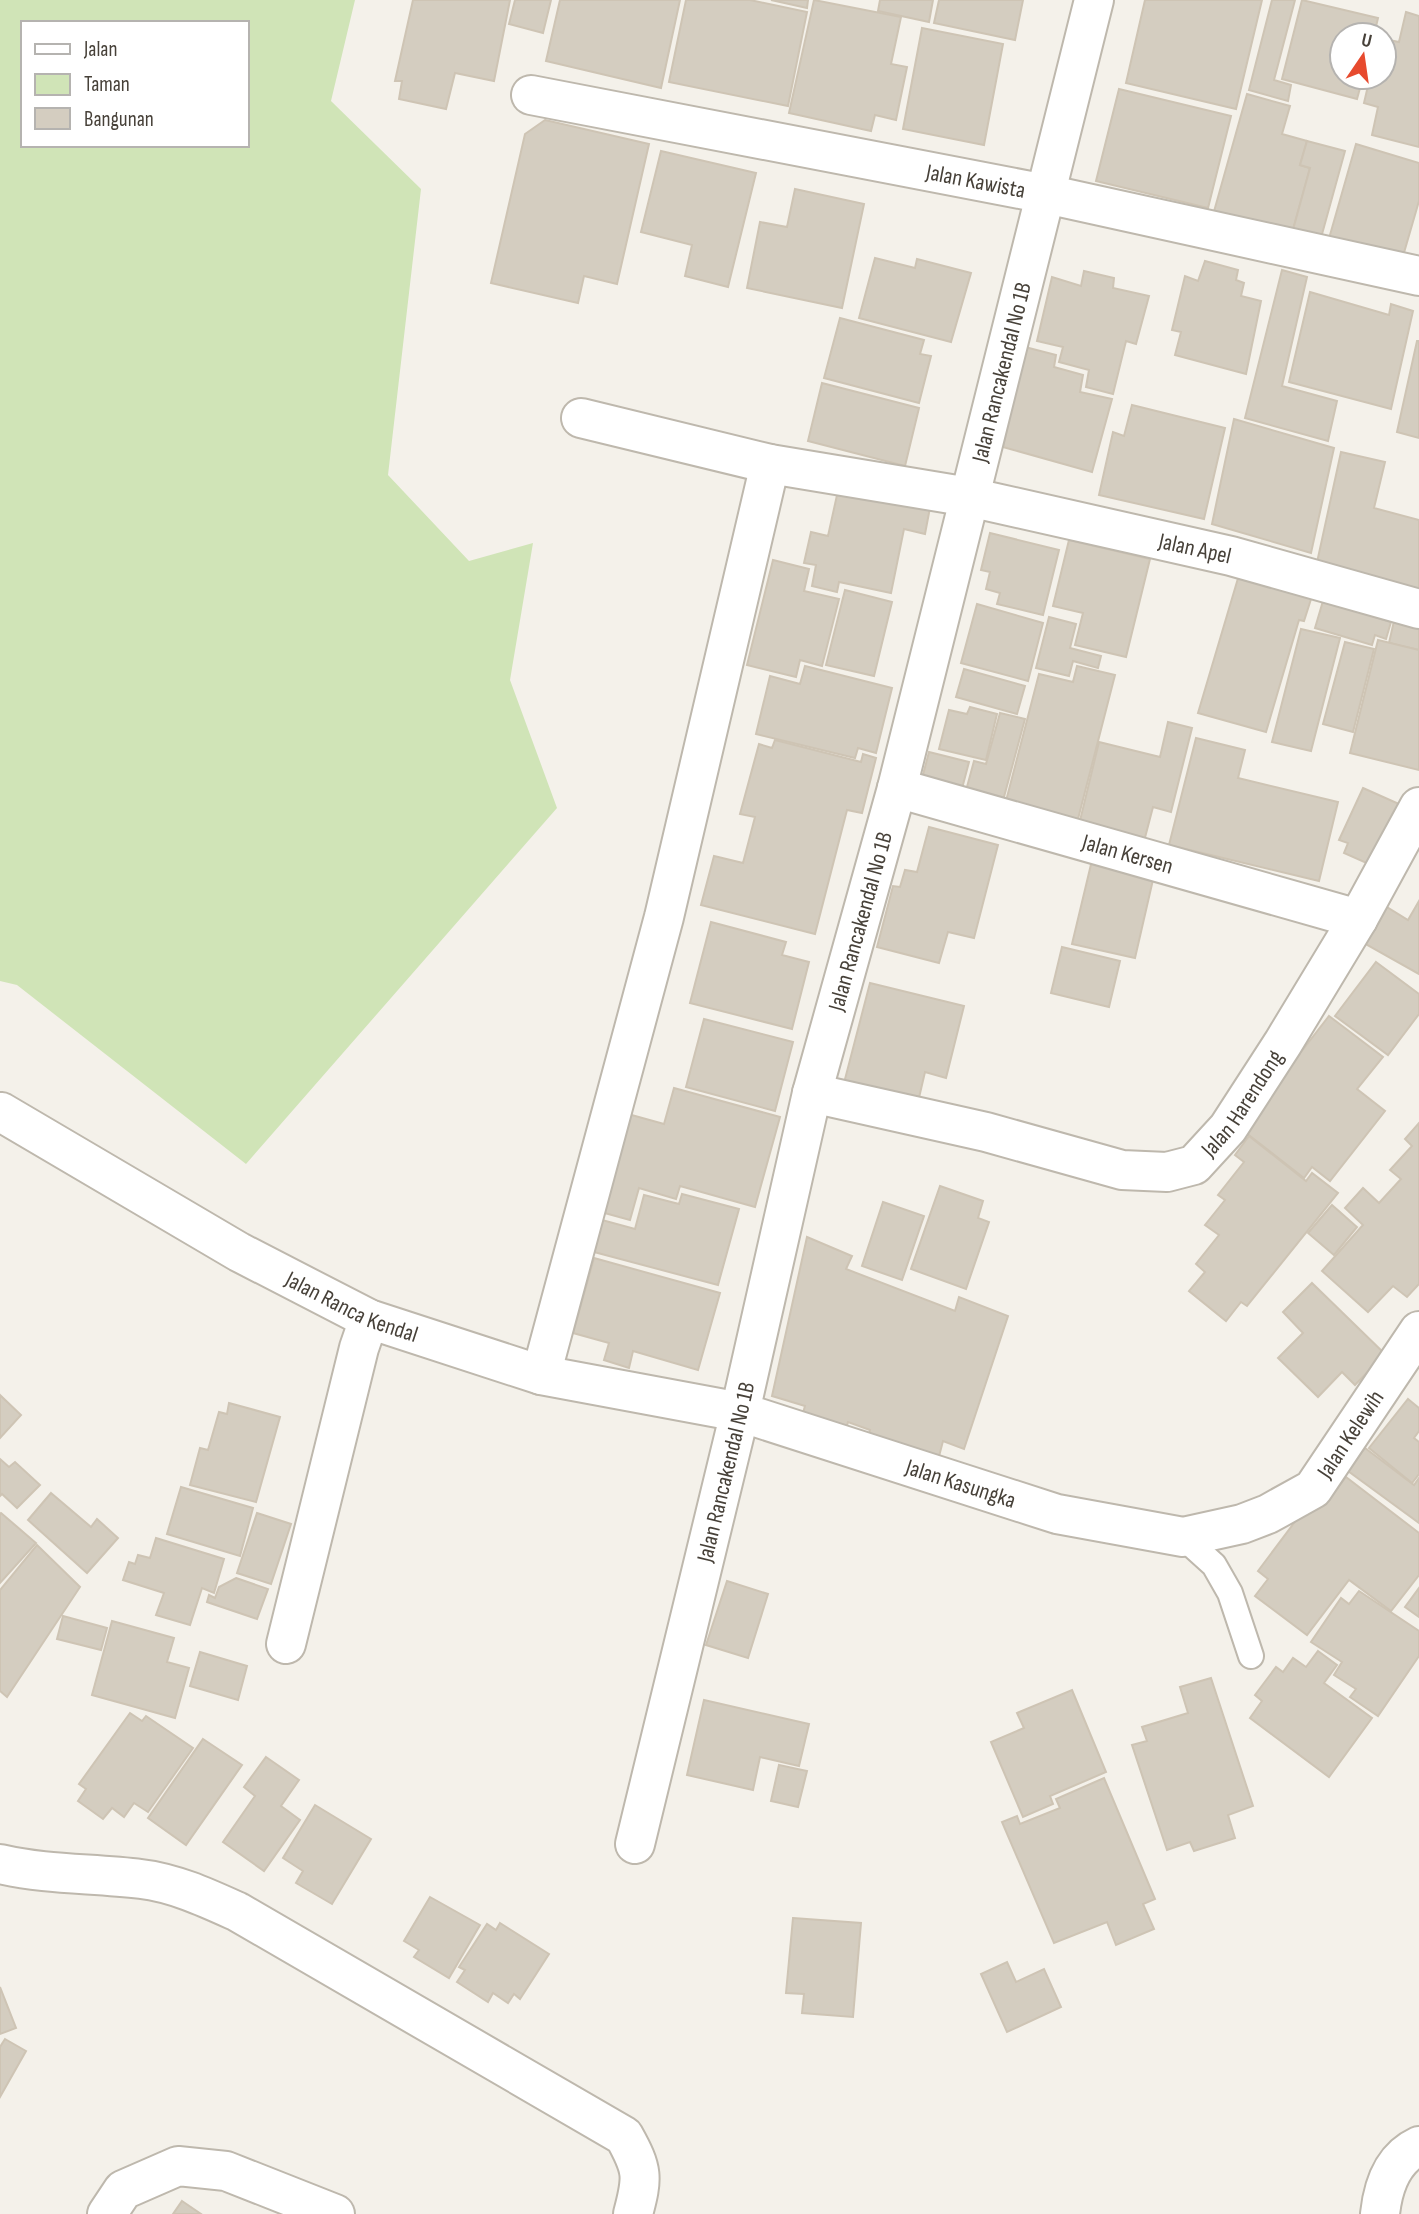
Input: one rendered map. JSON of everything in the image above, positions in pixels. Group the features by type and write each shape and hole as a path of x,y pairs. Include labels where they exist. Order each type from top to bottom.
{"street":[{"name":"Jalan Rancakendal No 1B","path":"635,1844 740,1412 812,1093 897,788 1094,0"},
{"name":"Jalan Kawista","path":"531,95 1046,194 1419,276"},
{"name":"Jalan Apel","path":"581,418 770,464 969,497 1231,556 1419,609"},
{"path":"541,1375 664,917 770,464"},
{"name":"Jalan Kersen","path":"897,788 1359,919"},
{"name":"Jalan Harendong","path":"812,1093 986,1132 1122,1170 1167,1172 1194,1165 1228,1128 1359,919 1419,807"},
{"name":"Jalan Ranca Kendal","path":"0,1112 239,1252 369,1319 541,1375 740,1412"},
{"path":"286,1644 359,1348 369,1319"},
{"name":"Jalan Kelewih","path":"1184,1538 1242,1524 1268,1514 1313,1489 1419,1331"},
{"name":"Jalan Kasungka","path":"740,1412 1057,1514 1184,1538"},
{"path":"0,1864 33,1871 143,1879 197,1893 238,1912 624,2136 634,2154 642,2181 633,2214"},
{"path":"1380,2214 1386,2181 1405,2152 1419,2146"},
{"path":"107,2214 123,2190 178,2166 226,2171 335,2214"}],"lane":[{"path":"1184,1538 1214,1565 1230,1593 1251,1656"}],"green space":[{"path":"0,0 355,0 331,101 421,189 388,475 469,561 533,543 510,680 557,808 246,1164 17,985 0,981"}],"building":[{"path":"413,0 510,0 494,81 455,73 446,109 399,99 402,81 395,81"},
{"path":"515,0 551,0 543,33 509,24"},
{"path":"560,0 680,0 661,88 546,61"},
{"path":"686,0 750,0 807,12 788,106 669,82"},
{"path":"771,0 808,0 807,8"},
{"path":"814,0 901,17 891,64 907,67 896,120 875,115 871,131 789,113"},
{"path":"880,0 933,0 929,22 878,11"},
{"path":"939,0 1023,0 1015,40 934,23"},
{"path":"1145,0 1262,0 1236,109 1126,83"},
{"path":"1272,0 1295,0 1274,80 1291,85 1288,101 1249,90"},
{"path":"1302,0 1378,18 1377,21 1328,21 1328,91 1359,91 1357,99 1282,79"},
{"path":"1406,12 1419,16 1419,147 1372,135 1378,107 1364,103 1367,91 1398,91 1399,42"},
{"path":"922,28 1003,44 984,145 903,129"},
{"path":"1119,89 1231,116 1208,208 1096,181"},
{"path":"1247,94 1290,106 1282,134 1307,141 1300,165 1310,168 1291,237 1213,215"},
{"path":"545,120 649,144 617,284 584,276 578,303 491,283 525,134"},
{"path":"1307,141 1345,151 1319,245 1291,237 1310,168 1300,165"},
{"path":"1356,144 1419,163 1419,201 1401,263 1328,242"},
{"path":"661,151 756,173 728,287 685,276 692,245 641,232"},
{"path":"795,189 864,204 842,308 747,288 760,222 787,227"},
{"path":"875,258 915,268 917,259 971,273 951,342 859,318"},
{"path":"1205,261 1238,270 1236,280 1244,283 1241,296 1261,301 1246,374 1175,355 1181,332 1172,330 1185,276 1198,281"},
{"path":"1282,270 1307,277 1282,386 1337,401 1328,441 1245,418"},
{"path":"1084,271 1114,278 1113,288 1149,296 1136,344 1126,341 1113,394 1086,387 1089,370 1059,362 1063,347 1037,341 1052,277 1081,286"},
{"path":"1310,292 1389,315 1391,304 1413,311 1391,409 1289,382"},
{"path":"840,318 924,340 920,354 931,356 919,403 824,378"},
{"path":"1419,341 1419,438 1397,432"},
{"path":"1025,347 1056,355 1054,367 1083,375 1080,392 1112,399 1092,472 1003,447"},
{"path":"822,383 919,408 905,466 808,441"},
{"path":"1132,405 1225,428 1204,519 1099,495 1113,432 1124,436"},
{"path":"1234,419 1334,448 1311,553 1212,524"},
{"path":"1341,452 1385,462 1374,508 1419,520 1419,598 1316,567"},
{"path":"839,486 932,497 925,534 904,529 891,593 839,582 837,592 812,586 816,565 804,563 811,532 828,536"},
{"path":"990,533 1059,550 1043,615 997,604 1000,593 986,589 990,572 981,570"},
{"path":"1069,540 1150,559 1126,657 1075,645 1083,613 1053,606"},
{"path":"773,560 809,569 804,591 839,599 822,666 800,660 796,677 747,665"},
{"path":"1239,575 1312,596 1304,621 1299,620 1266,732 1198,713"},
{"path":"845,590 892,602 874,676 826,665"},
{"path":"1323,601 1391,622 1386,639 1375,635 1372,645 1315,628"},
{"path":"977,604 1043,623 1028,681 961,663"},
{"path":"1049,617 1076,624 1070,648 1101,656 1098,668 1073,661 1069,676 1036,668"},
{"path":"1394,621 1419,629 1419,650 1389,643"},
{"path":"1301,629 1340,638 1311,751 1272,742"},
{"path":"1378,640 1419,650 1419,770 1350,753"},
{"path":"1345,642 1374,649 1353,732 1323,724"},
{"path":"805,666 892,688 876,753 858,748 855,758 756,734 770,676 800,684"},
{"path":"1077,666 1115,675 1078,819 1006,801 1039,674 1073,682"},
{"path":"964,669 1025,686 1017,714 956,697"},
{"path":"970,707 997,714 986,760 939,749 949,710 967,714"},
{"path":"1000,713 1025,719 1001,808 964,798 974,761 986,764"},
{"path":"1168,722 1192,728 1171,812 1153,807 1142,849 1077,833 1099,742 1160,757"},
{"path":"1196,738 1245,750 1238,778 1338,802 1319,881 1169,845"},
{"path":"775,740 861,762 863,754 876,758 862,813 847,810 815,934 701,905 714,856 743,863 755,817 740,814 759,744 772,748"},
{"path":"929,752 969,762 960,796 920,786"},
{"path":"1363,788 1408,808 1380,869 1344,853 1348,843 1339,840"},
{"path":"929,827 998,845 974,938 948,932 939,963 877,947 893,886 900,887 905,870 917,872"},
{"path":"1093,856 1155,871 1135,958 1072,944"},
{"path":"1419,901 1419,974 1364,943 1385,906 1408,920"},
{"path":"711,922 786,942 782,955 809,962 792,1029 690,1003"},
{"path":"1062,947 1120,961 1109,1007 1051,993"},
{"path":"1376,962 1419,994 1419,1014 1388,1055 1335,1016"},
{"path":"870,983 964,1006 946,1078 925,1072 918,1102 844,1083"},
{"path":"1329,1016 1383,1057 1357,1089 1385,1111 1330,1181 1312,1167 1304,1178 1241,1129"},
{"path":"704,1019 793,1042 775,1111 686,1087"},
{"path":"674,1088 780,1117 755,1207 680,1186 676,1199 639,1188 630,1220 601,1212 628,1114 664,1124"},
{"path":"1419,1123 1419,1284 1407,1297 1393,1286 1368,1312 1322,1271 1363,1225 1345,1208 1363,1188 1379,1203 1401,1179 1390,1170 1412,1146 1405,1139"},
{"path":"1249,1136 1306,1181 1312,1173 1338,1193 1247,1306 1241,1302 1226,1321 1189,1291 1205,1272 1196,1264 1219,1235 1205,1225 1225,1200 1218,1195 1244,1162 1235,1155"},
{"path":"940,1186 983,1201 978,1218 989,1222 966,1289 911,1269"},
{"path":"682,1194 739,1209 718,1285 594,1252 602,1220 635,1229 644,1195 679,1204"},
{"path":"883,1202 924,1216 902,1280 862,1266"},
{"path":"1332,1205 1357,1227 1334,1255 1308,1233"},
{"path":"807,1237 852,1256 846,1269 955,1311 959,1297 1008,1316 964,1449 943,1441 937,1464 868,1439 870,1430 848,1422 846,1429 803,1413 805,1406 772,1396"},
{"path":"594,1258 720,1293 698,1370 633,1351 629,1368 604,1360 609,1343 573,1333"},
{"path":"1312,1283 1385,1354 1355,1385 1342,1372 1318,1397 1278,1358 1303,1333 1283,1312"},
{"path":"0,1395 21,1415 0,1438"},
{"path":"1408,1399 1419,1408 1419,1431 1414,1438 1419,1442 1419,1474 1412,1483 1369,1448"},
{"path":"229,1403 280,1417 256,1502 190,1485 200,1448 208,1450 219,1412 227,1414"},
{"path":"1365,1448 1414,1485 1419,1478 1419,1523 1348,1471"},
{"path":"0,1459 9,1467 15,1462 40,1485 17,1508 2,1494 0,1496"},
{"path":"1346,1477 1419,1533 1419,1575 1391,1611 1349,1580 1307,1635 1255,1596 1268,1579 1258,1571 1318,1491 1329,1499"},
{"path":"181,1487 253,1508 240,1556 167,1534"},
{"path":"51,1493 91,1527 97,1519 118,1538 87,1573 28,1520"},
{"path":"257,1513 291,1524 271,1584 237,1573"},
{"path":"0,1514 36,1543 0,1583"},
{"path":"156,1538 224,1559 214,1593 202,1588 190,1625 156,1615 164,1593 123,1580 129,1562 135,1564 138,1555 150,1558"},
{"path":"37,1545 80,1587 7,1697 0,1691 0,1590"},
{"path":"236,1578 268,1589 257,1619 207,1602 209,1595 215,1598 219,1587"},
{"path":"727,1581 768,1594 748,1658 706,1645"},
{"path":"1419,1588 1419,1617 1405,1607"},
{"path":"1359,1591 1419,1631 1419,1656 1378,1716 1350,1697 1356,1689 1334,1675 1342,1662 1311,1642 1341,1598 1349,1604"},
{"path":"63,1616 107,1628 101,1650 57,1639"},
{"path":"112,1621 174,1638 167,1662 189,1668 175,1718 92,1695"},
{"path":"1318,1651 1337,1665 1324,1683 1372,1718 1329,1777 1250,1718 1262,1701 1255,1695 1276,1667 1283,1672 1293,1658 1306,1667"},
{"path":"200,1652 247,1666 238,1700 190,1686"},
{"path":"1211,1678 1253,1806 1228,1815 1235,1838 1194,1851 1190,1842 1167,1850 1132,1745 1147,1741 1142,1727 1188,1713 1180,1687"},
{"path":"1072,1690 1106,1772 1050,1796 1053,1804 1023,1817 991,1742 1024,1728 1017,1713"},
{"path":"704,1700 809,1724 799,1766 760,1757 753,1790 687,1775"},
{"path":"130,1713 142,1721 146,1716 193,1748 148,1812 134,1803 124,1817 112,1808 103,1819 78,1801 86,1789 79,1784"},
{"path":"203,1739 242,1765 186,1845 148,1818"},
{"path":"266,1757 299,1780 281,1806 300,1820 264,1871 223,1842 255,1796 244,1787"},
{"path":"779,1765 807,1771 798,1807 771,1801"},
{"path":"1104,1778 1155,1899 1143,1904 1154,1929 1116,1945 1107,1922 1054,1943 1002,1822 1017,1816 1020,1824 1060,1808 1056,1799"},
{"path":"315,1805 371,1839 332,1904 296,1883 303,1871 283,1858"},
{"path":"430,1897 480,1925 449,1978 414,1957 419,1950 404,1941"},
{"path":"793,1918 861,1923 853,2017 802,2013 804,1994 786,1993"},
{"path":"500,1923 549,1954 520,1999 514,1994 508,2003 493,1993 488,2002 457,1982 465,1970 459,1967 487,1924 496,1930"},
{"path":"1007,1962 1016,1982 1044,1969 1061,2007 1007,2032 981,1974"},
{"path":"0,1987 16,2028 0,2034"},
{"path":"5,2039 26,2051 0,2097 0,2047"},
{"path":"182,2201 201,2214 173,2214"}]}
